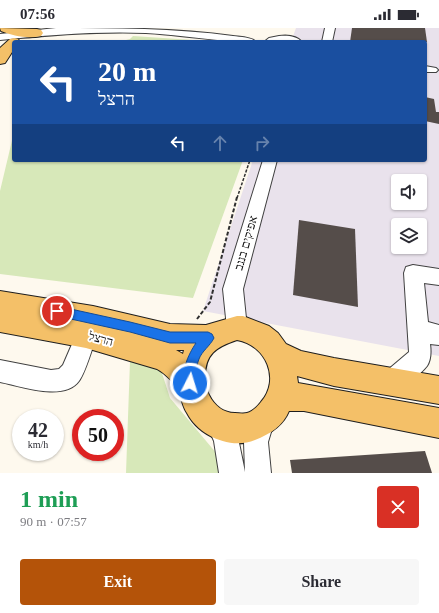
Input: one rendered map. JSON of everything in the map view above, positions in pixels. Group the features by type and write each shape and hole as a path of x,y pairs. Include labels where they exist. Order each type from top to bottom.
{"main road":[{"path":"5,28 14,32 37,33"},
{"path":"19,40 37,33"},
{"path":"0,60 6,49 12,44"},
{"path":"0,54 0,67"},
{"name":"הרצל","path":"0,302 93,318 170,337 201,330"},
{"name":"הרצל","path":"0,320 86,335 151,353 176,365 190,383"},
{"path":"237,328 249,330 260,335 270,343 278,354 283,368 284,383 281,397 274,412 262,422 248,428 234,429 219,425 205,415 195,400 190,383 190,370 194,357 200,346 201,330 217,332 237,328"},
{"path":"278,354 300,364 439,390"},
{"path":"281,397 304,397 439,423"}],"street":[{"path":"219,37 225,28"},
{"path":"327,40 330,28"},
{"path":"0,37 86,29 146,30 238,40"},
{"path":"295,40 300,30"},
{"path":"274,40 286,40"},
{"name":"אפיקים בנגב","path":"237,328 233,289 269,162"},
{"path":"391,382 419,358 413,273 439,277"},
{"path":"418,331 439,335"},
{"path":"0,371 51,381 64,380 71,373 86,335"},
{"path":"258,473 256,442 262,422"},
{"path":"219,425 226,438 232,473"}],"path":[{"path":"201,330 210,302 216,272 236,201 249,162"}],"shaded area":[{"path":"296,28 439,28 439,356 203,311 252,162 427,162 427,40 292,40"}],"green space":[{"path":"133,36 193,40 126,40"},
{"path":"12,140 12,162 242,162 193,298 0,274 0,191"},
{"path":"130,361 161,370 170,398 217,454 218,473 126,473"}],"building":[{"path":"352,28 425,28 427,40 350,40"},
{"path":"427,97 434,99 436,112 439,112 439,124 427,121"},
{"path":"299,220 355,229 358,307 293,295"},
{"path":"425,451 432,473 292,473 290,460"}],"route":[{"path":"57,311 93,318 170,337 185,339 208,338 200,346 194,357 190,370 190,383"}]}
